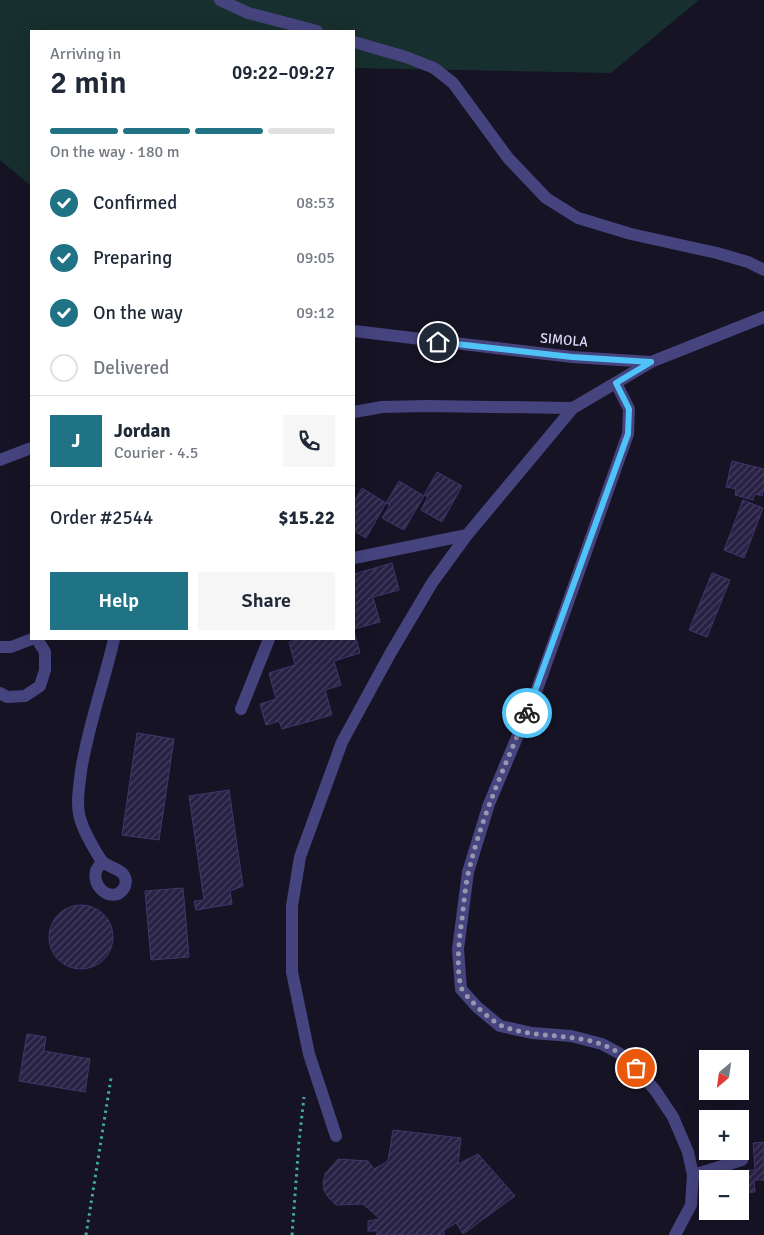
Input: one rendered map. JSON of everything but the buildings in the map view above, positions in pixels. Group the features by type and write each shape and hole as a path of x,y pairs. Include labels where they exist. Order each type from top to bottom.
{"street":[{"path":"220,0 248,13 313,30"},
{"path":"355,42 406,57 434,68 453,83 508,158 546,198 578,218 631,234 748,262 764,270"},
{"name":"SIMOLA","path":"355,331 572,357 651,362 764,317"},
{"path":"336,1136 309,1054 292,972 292,906 300,858 342,742 390,654 432,583 467,535 573,408 651,362"},
{"path":"616,383 629,409 628,434 536,692 489,804 471,863 458,948 461,989 477,1007 500,1026 532,1033 571,1036 602,1044 626,1057 655,1090 673,1117 688,1152 694,1175 692,1205 675,1235"},
{"path":"355,412 382,408 427,406 573,408"},
{"path":"0,460 30,448"},
{"path":"355,558 467,535"},
{"path":"0,647 11,647 30,640"},
{"path":"0,693 7,697 25,696 40,686 45,670 45,652 38,640"},
{"path":"102,862 81,823 78,796 86,739 114,640"},
{"path":"241,709 269,640"},
{"path":"694,1175 742,1160"}],"path":[{"path":"86,1235 111,1078"},
{"path":"292,1235 298,1142 304,1093"}],"green space":[{"path":"0,0 699,0 611,73 355,68 355,30 30,30 30,185 0,160"}],"way so far":[{"path":"527,713 489,804 468,872 458,948 461,989 477,1007 500,1026 532,1033 571,1036 602,1044 626,1057 636,1068"}],"route":[{"path":"438,342 572,357 651,362 616,383 629,409 628,434 527,713"}]}
